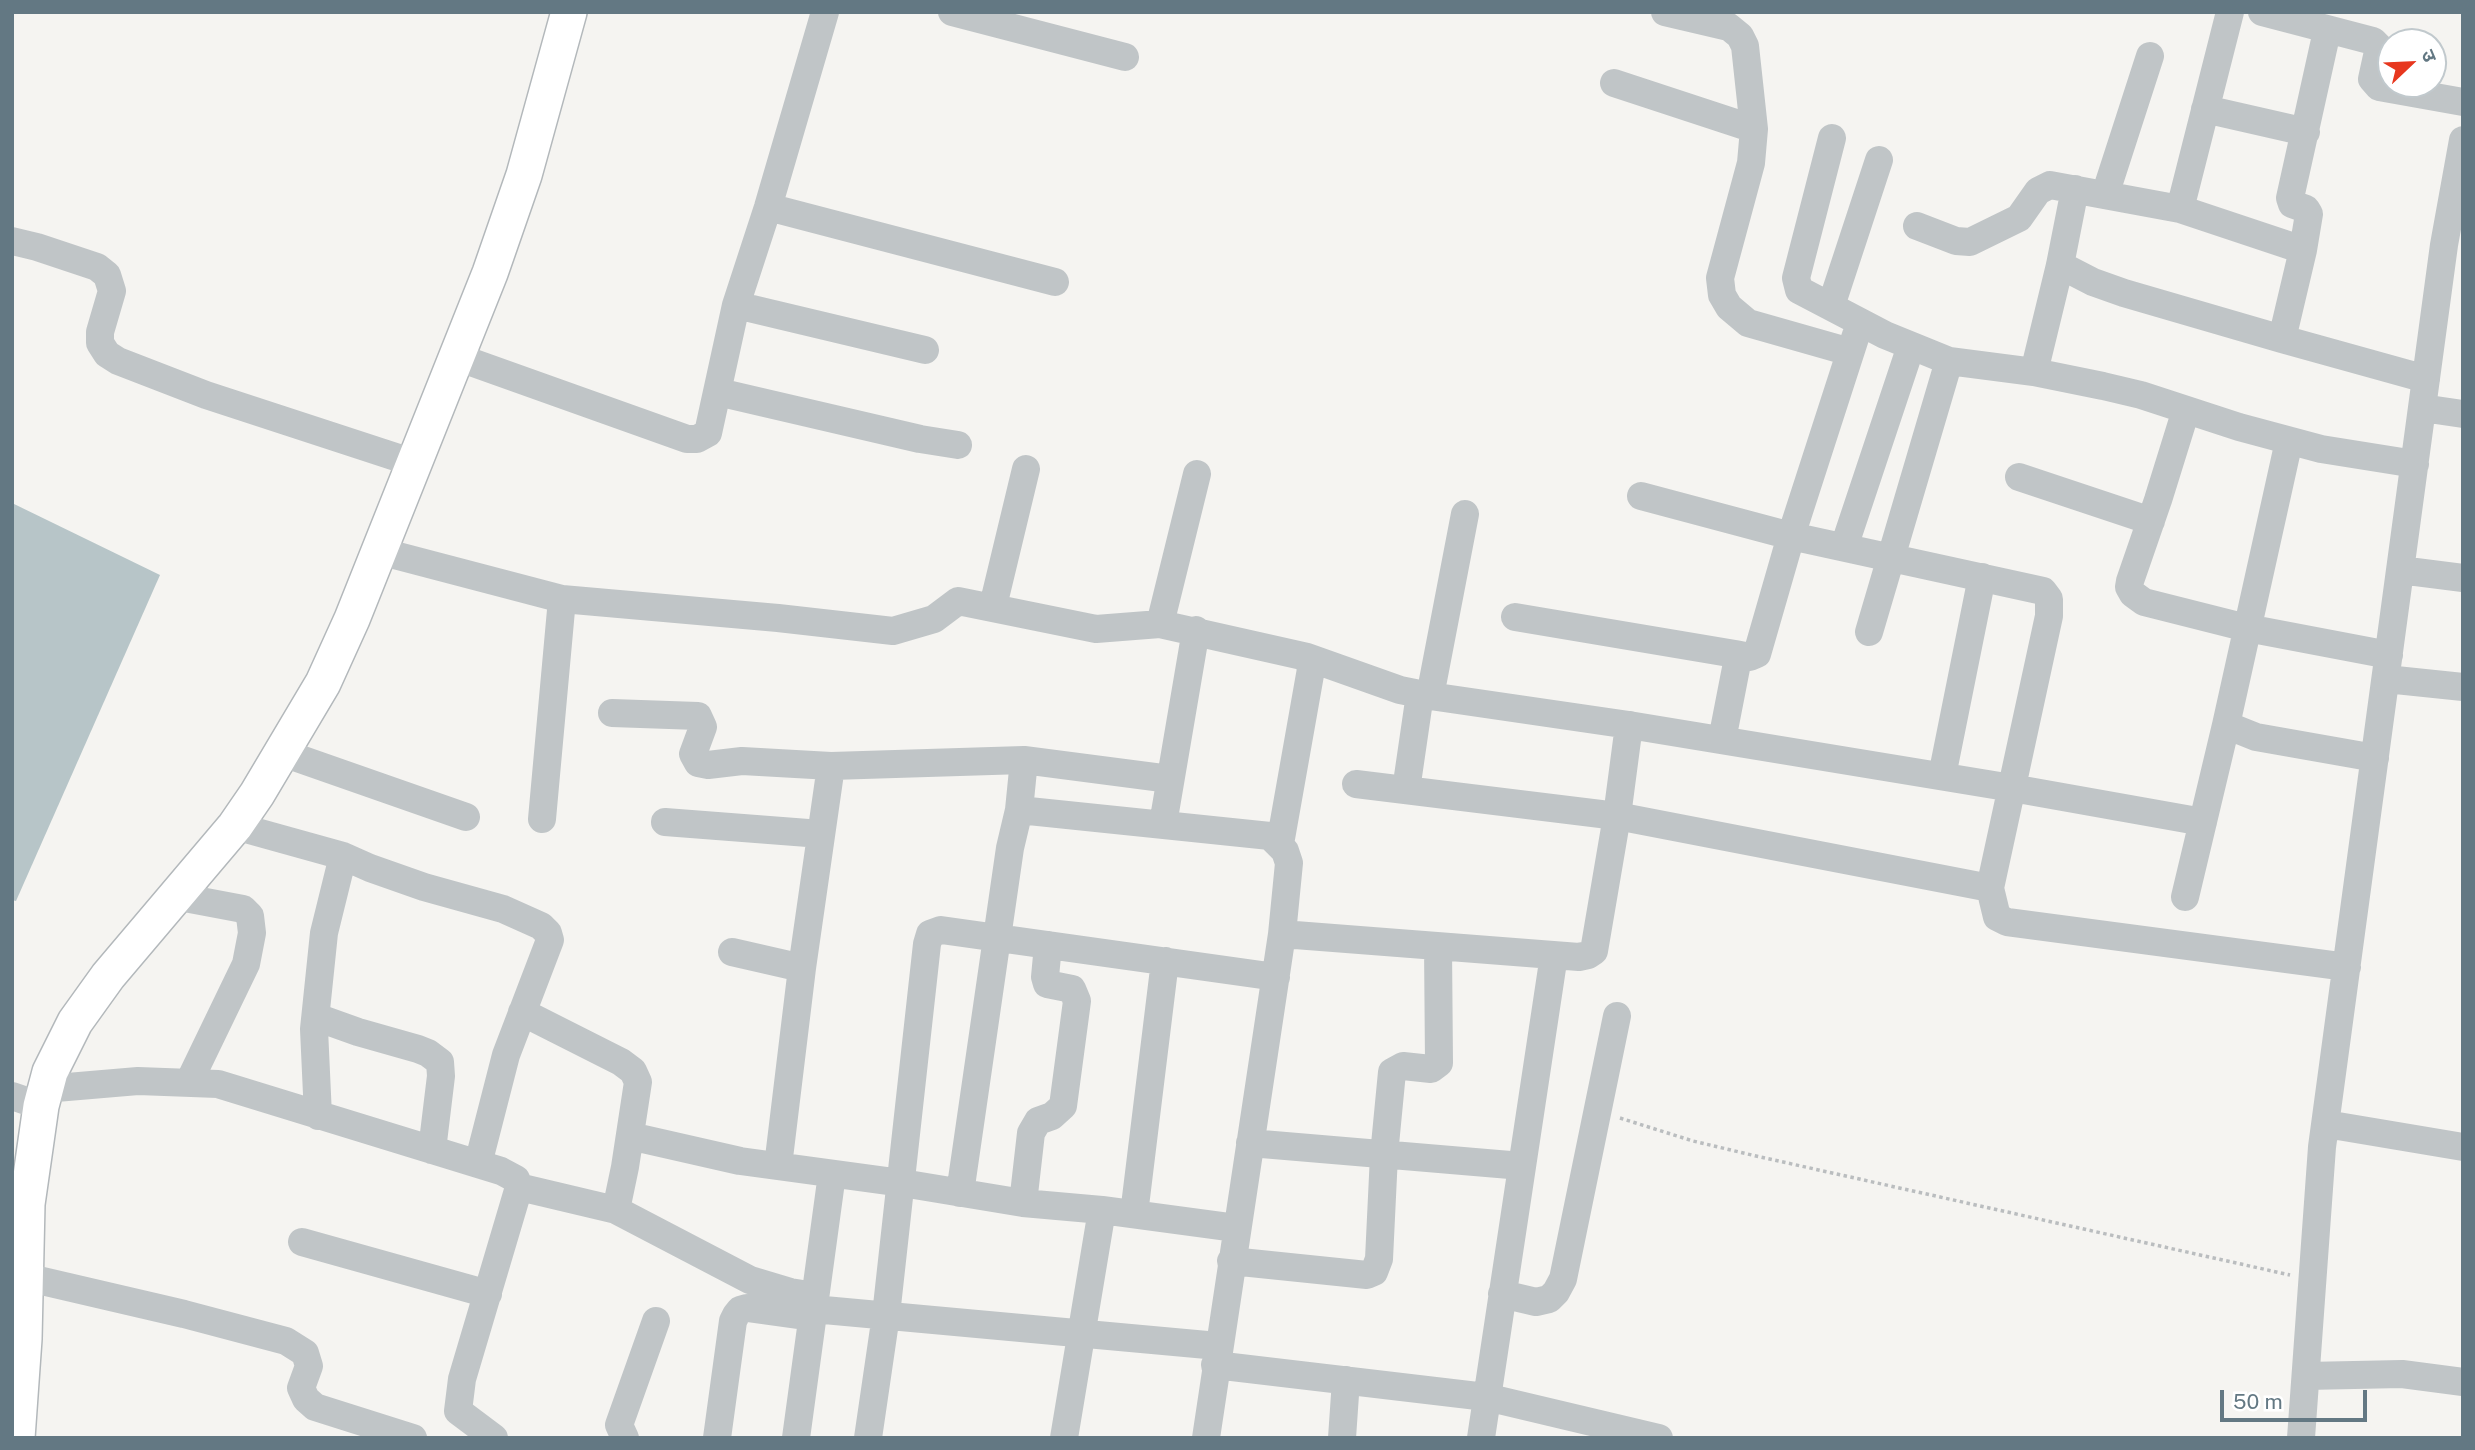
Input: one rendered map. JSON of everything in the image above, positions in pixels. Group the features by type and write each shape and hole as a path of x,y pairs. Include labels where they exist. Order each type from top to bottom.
{"main road":[{"path":"17,1438 18,1337 25,1277 32,1097 75,1022 108,976 234,826 283,753 323,683 352,619 490,273 524,175 569,12"}],"street":[{"path":"457,357 687,439 697,439 708,433 736,305 768,207 825,12"},
{"path":"953,12 1125,57"},
{"path":"1665,12 1729,27 1740,36 1745,46 1754,129 1751,163 1720,278 1722,295 1729,307 1748,323 1850,352"},
{"path":"2180,209 2230,12"},
{"path":"2262,12 2373,41 2379,45 2372,79 2379,87 2463,102"},
{"path":"2281,340 2303,250 2309,211 2292,204 2290,198 2327,31"},
{"path":"2105,195 2150,56"},
{"path":"1614,83 1754,129"},
{"path":"2205,109 2306,132"},
{"path":"1832,138 1796,278 1799,289 1860,322 1949,361 2034,372 2140,395 2321,449 2415,464"},
{"path":"2301,1438 2326,1124 2426,379 2456,223 2463,140"},
{"path":"1831,306 1879,160"},
{"path":"1917,226 1956,241 1970,242 2019,218 2038,191 2045,186 2054,185 2180,209 2303,250"},
{"path":"2034,372 2060,265 2074,189"},
{"path":"768,207 1055,282"},
{"path":"12,242 37,247 97,267 107,275 112,291 100,332 100,343 107,354 118,361 206,395 414,463"},
{"path":"2060,265 2093,282 2114,289 2281,340 2426,379"},
{"path":"736,305 925,349"},
{"path":"1515,617 1750,657 1757,654 1790,536 1860,322"},
{"path":"1844,547 1911,346"},
{"path":"1869,632 1949,361"},
{"path":"718,392 920,439 958,445"},
{"path":"2422,408 2463,414"},
{"path":"2186,410 2130,581 2129,587 2133,594 2144,602 2463,687"},
{"path":"2185,897 2290,441"},
{"path":"993,606 1026,469"},
{"path":"1160,624 1197,474"},
{"path":"2019,477 2151,521"},
{"path":"1642,496 1790,536 2043,592 2049,599 2049,616 1990,888 1997,916 2007,922 2347,967"},
{"path":"1406,790 1465,514"},
{"path":"379,551 562,599 893,631 934,619 958,600 1096,629 1160,624 1307,657 1400,690 1425,695 1942,776 2203,822"},
{"path":"2400,570 2463,578"},
{"path":"1942,776 1982,577"},
{"path":"542,819 562,599"},
{"path":"1163,824 1196,630"},
{"path":"1721,740 1737,663 1735,654"},
{"path":"1280,844 1311,669 1307,657"},
{"path":"612,713 698,716 703,727 693,754 698,762 708,765 742,761 831,766 1024,760 1170,779"},
{"path":"1282,934 1579,957 1594,951 1629,725"},
{"path":"2226,725 2256,737 2375,758"},
{"path":"283,753 466,817"},
{"path":"960,1193 1010,848 1020,810 1024,760"},
{"path":"778,1166 802,968 831,766"},
{"path":"1356,784 1617,816 1990,888"},
{"path":"1020,810 1269,836 1280,844 1289,863 1276,977 1206,1438"},
{"path":"665,822 821,834"},
{"path":"234,826 343,856 424,887 503,909 541,926 550,940 506,1055 478,1164"},
{"path":"318,1116 316,1017 324,933 343,856"},
{"path":"174,896 243,909 250,916 252,933 246,964 189,1082"},
{"path":"868,1438 886,1315 930,934 941,930 1276,977"},
{"path":"1023,1203 1031,1133 1038,1121 1059,1112 1063,1106 1077,1001 1072,989 1047,984 1045,977 1048,945"},
{"path":"1231,1261 1367,1275 1374,1272 1379,1259 1384,1156 1392,1072 1403,1066 1431,1069 1439,1063 1438,946"},
{"path":"732,952 802,968"},
{"path":"1481,1438 1554,955"},
{"path":"1134,1214 1165,961"},
{"path":"522,1012 621,1062 633,1071 638,1082 616,1210"},
{"path":"1502,1294 1536,1302 1549,1299 1563,1279 1617,1016"},
{"path":"316,1017 418,1049 440,1062 441,1076 432,1150"},
{"path":"32,1097 138,1081 218,1084 501,1171 516,1179 519,1187 462,1379 455,1424 494,1438"},
{"path":"2326,1124 2463,1147"},
{"path":"630,1136 740,1161 1023,1203 1102,1210 1236,1228"},
{"path":"1250,1143 1522,1166"},
{"path":"796,1438 832,1174"},
{"path":"519,1187 616,1210 750,1280 790,1292 814,1307"},
{"path":"1065,1438 1102,1210"},
{"path":"302,1242 488,1294"},
{"path":"25,1277 286,1341 305,1353 309,1366 301,1388 306,1399 315,1407 413,1438"},
{"path":"717,1438 736,1315 747,1308 814,1307 1080,1333 1217,1355 1346,1380 1486,1397 1580,1429 1660,1438"},
{"path":"625,1438 619,1425 656,1321"},
{"path":"2305,1376 2402,1374 2463,1382"},
{"path":"1342,1438 1346,1380"}],"path":[{"path":"1598,1111 1693,1141 1756,1156 2313,1280"}],"shaded area":[{"path":"12,503 160,575 16,901 12,900"}]}
